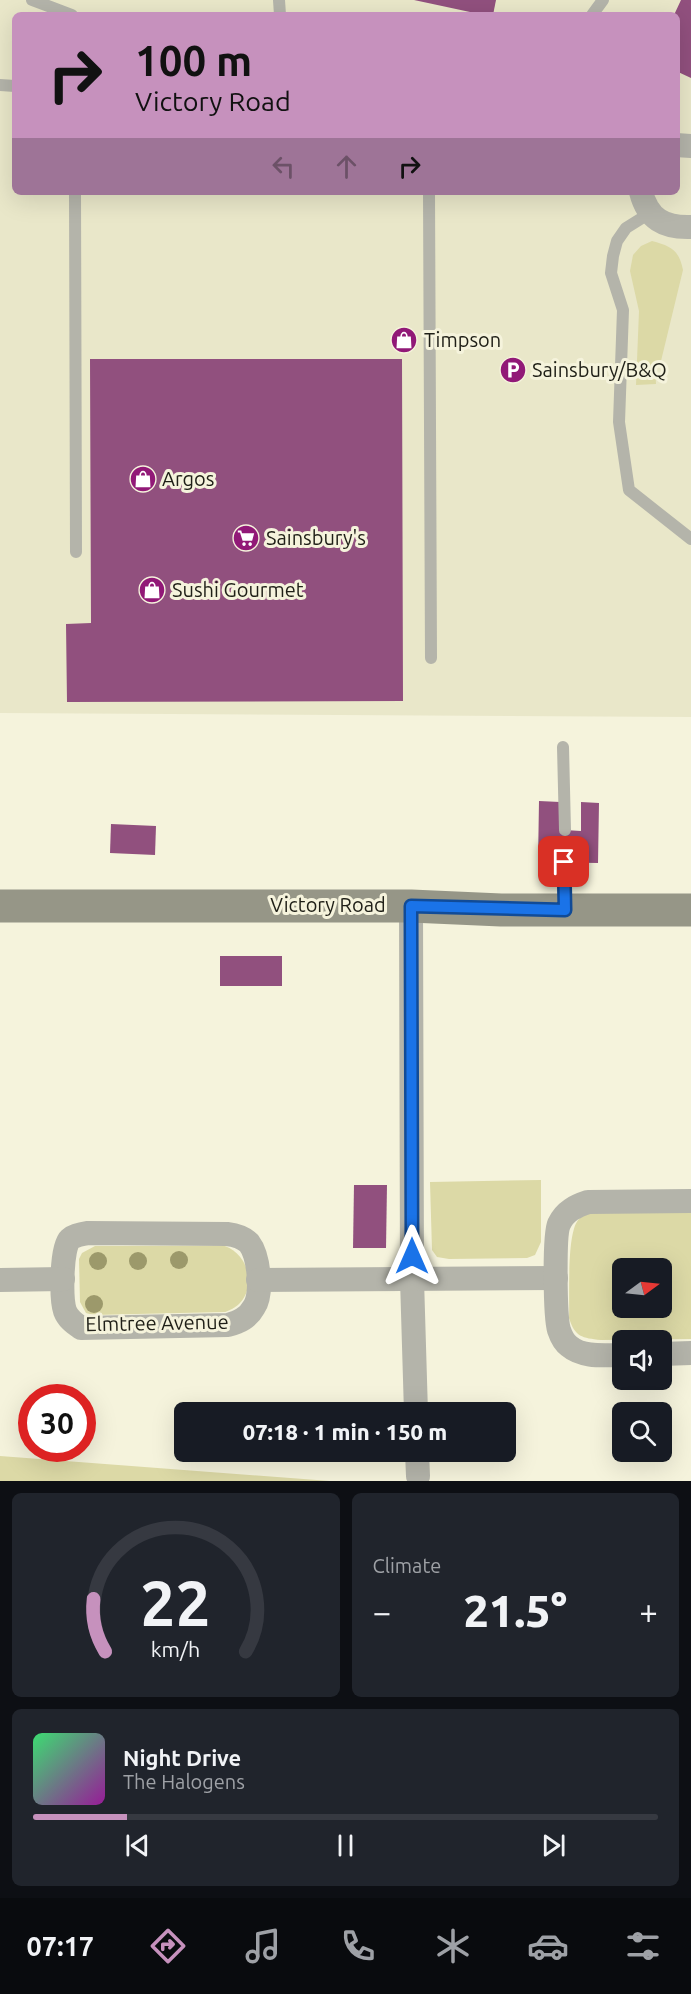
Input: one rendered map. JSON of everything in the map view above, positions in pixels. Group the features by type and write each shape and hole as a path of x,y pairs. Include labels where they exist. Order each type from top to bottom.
{"street":[{"path":"646,202 662,223 675,227 691,226"},
{"name":"Victory Road","path":"0,906 411,906 691,910"},
{"path":"411,906 412,1279 416,1402"},
{"path":"612,1355 579,1353 566,1345 559,1330 556,1310 558,1225 576,1206 588,1202 691,1201"},
{"name":"Elmtree Avenue","path":"100,1233 236,1236 243,1239 253,1250 257,1260 258,1296 255,1306 240,1321 228,1325 81,1328 66,1313 63,1304 63,1279 64,1251 68,1241 77,1235 100,1233"},
{"path":"258,1280 556,1278"},
{"path":"0,1280 63,1279"},
{"path":"672,1354 691,1353"},
{"path":"417,1462 418,1476"}],"lane":[{"path":"32,0 64,12"},
{"path":"75,195 76,552"},
{"path":"429,195 431,658"},
{"path":"646,202 617,241 611,273 623,310 619,422 628,490 691,539"},
{"path":"563,747 565,830"},
{"path":"564,862 565,910"}],"shaded area":[{"path":"0,0 691,0 691,717 0,713"},
{"path":"652,241 673,250 683,270 661,361 655,363 656,384 636,385 639,311 630,271 633,255 641,246"},
{"path":"541,1180 541,1242 535,1255 527,1258 449,1259 437,1257 432,1250 430,1182"},
{"path":"603,1212 691,1213 691,1339 672,1339 672,1330 612,1330 612,1340 584,1337 577,1333 569,1318 570,1250 575,1226 579,1219 588,1214"},
{"path":"95,1246 225,1246 243,1260 247,1270 247,1291 235,1307 224,1312 93,1315 86,1313 80,1302 79,1259 82,1253"},
{"path":"0,1456 18,1457 18,1462 79,1462 330,1481 0,1481"}],"building":[{"path":"414,0 496,0 494,12 470,12"},
{"path":"681,0 691,0 691,78 680,73 680,12 675,12"},
{"name":"Sainsbury's","path":"90,359 402,359 403,701 67,702 66,624 91,623"},
{"path":"539,801 560,802 565,830 581,831 581,802 599,803 598,863 538,862"},
{"path":"111,824 156,826 155,855 110,853"},
{"path":"220,956 282,956 282,986 220,986"},
{"path":"354,1185 387,1185 386,1248 353,1248"}],"place":[{"name":"Timpson","path":"404,340"},
{"name":"Sainsbury/B&Q","path":"513,370"},
{"name":"Argos","path":"143,479"},
{"name":"Sainsbury's","path":"246,538"},
{"name":"Sushi Gourmet","path":"152,590"}],"route":[{"path":"412,1256 411,906 565,910 564,862"}]}
